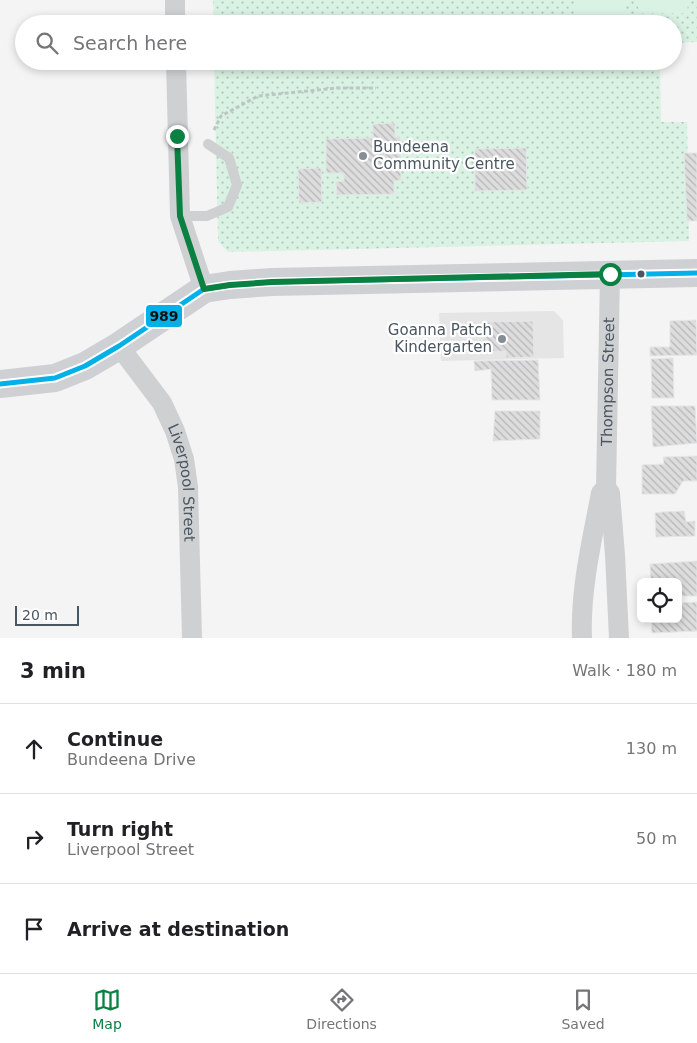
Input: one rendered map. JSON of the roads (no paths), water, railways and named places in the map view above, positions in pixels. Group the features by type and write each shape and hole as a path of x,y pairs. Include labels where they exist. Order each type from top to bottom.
{"street":[{"path":"175,0 175,15"},
{"path":"176,70 180,216 204,289"},
{"path":"0,384 55,378 85,366 119,346 204,289 272,282 697,273"},
{"name":"Thompson Street","path":"610,274 606,488 610,494 611,503 619,638"},
{"name":"Liverpool Street","path":"119,346 162,403 175,431 184,459 188,487 192,638"},
{"name":"Thompson Street","path":"582,638 583,600 590,555 601,493 606,488"}],"lane":[{"path":"180,216 207,216 228,207 237,185 229,158 208,144"}],"place":[{"name":"Bundeena Community Centre","path":"363,156"},
{"name":"Goanna Patch Kindergarten","path":"502,339"}]}
